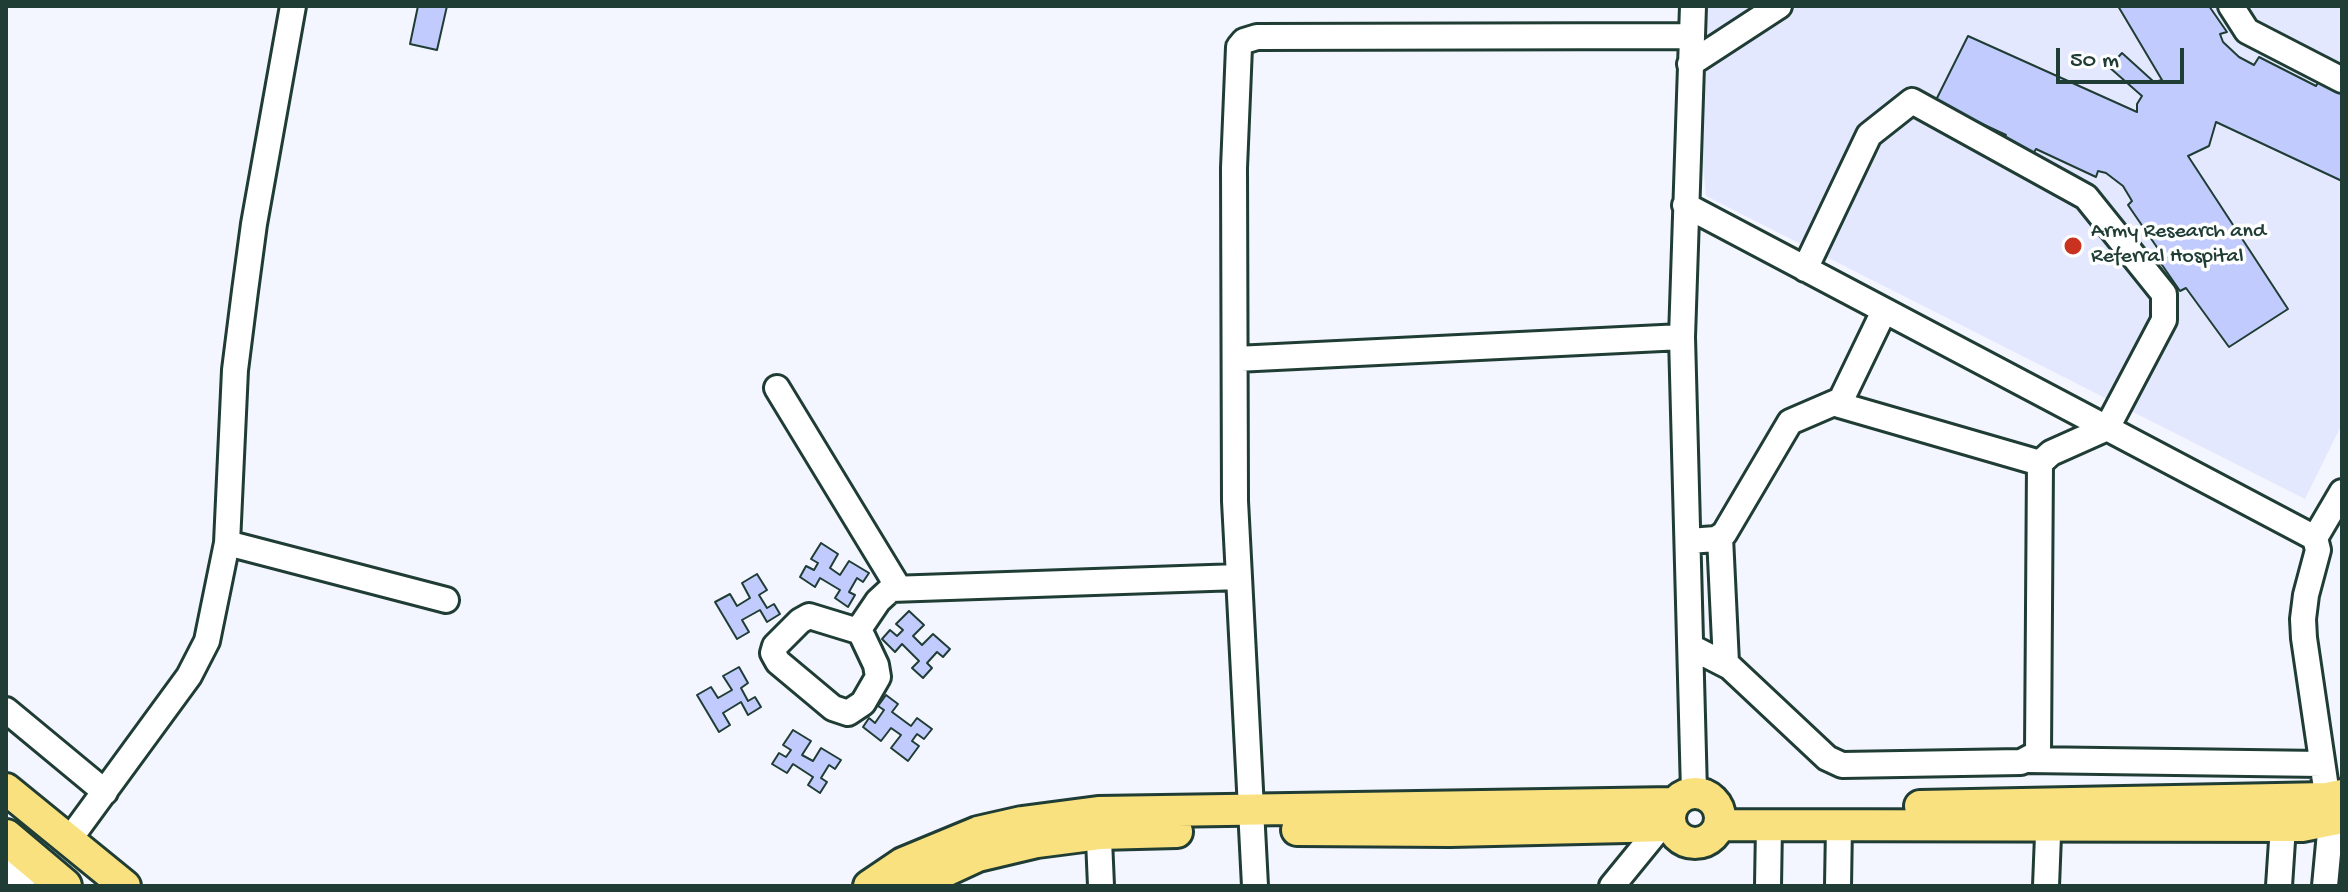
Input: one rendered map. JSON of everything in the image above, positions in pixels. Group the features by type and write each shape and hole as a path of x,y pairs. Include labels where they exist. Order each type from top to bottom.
{"highway":[{"path":"6,837 64,886"}],"main road":[{"path":"6,789 125,886"},
{"path":"869,886 903,863 978,832 1022,822 1675,812 1709,797 1719,818 1710,838 1695,843 1680,838 1675,812"},
{"path":"1719,818 2335,808"},
{"path":"1719,818 1769,826 1839,826 2049,815 2283,826 2335,808"},
{"path":"913,886 978,856 1099,823"},
{"path":"6,858 42,886"}],"lane":[{"path":"69,840 198,661 215,612 227,543 235,370 254,224 293,6"},
{"path":"1612,886 1675,812 1691,647 1682,337 1693,6"},
{"path":"1690,64 1779,6"},
{"path":"2231,6 2247,31 2342,80"},
{"path":"1255,886 1235,501 1234,168 1239,47 1244,41 1257,37 1691,36"},
{"path":"1805,269 1869,135 1912,101 2086,197 2164,294 2164,320 2107,428 2051,453 2040,463 2040,744 2038,753 2028,760"},
{"path":"1685,205 2315,538"},
{"path":"1726,663 1720,537 1787,426 1836,404 1847,391 1884,311"},
{"path":"1236,359 1682,337"},
{"path":"777,388 898,587"},
{"path":"1836,404 2040,463"},
{"path":"2331,878 2335,808 2322,764 2303,619 2318,550 2315,538 2342,492"},
{"path":"1689,541 1720,537"},
{"path":"227,543 446,600"},
{"path":"858,631 885,592 898,587 1239,577"},
{"path":"1691,647 1726,663 1827,758 1842,765 2028,760 2322,764"},
{"path":"6,710 105,792"},
{"path":"2046,886 2049,815"},
{"path":"1099,823 1101,886"},
{"path":"1768,886 1769,826"},
{"path":"1838,886 1839,826"},
{"path":"2279,886 2283,826"},
{"path":"6,872 23,886"}],"shaded area":[{"name":"Army Research and Referral Hospital","path":"1702,6 2342,6 2342,424 2305,499 1706,196 1696,91"}],"building":[{"path":"418,6 447,6 437,50 410,44"},
{"path":"2118,6 2209,6 2227,32 2220,34 2223,42 2239,57 2254,65 2259,57 2316,86 2320,79 2342,91 2342,181 2216,122 2209,146 2188,156 2288,309 2229,347 2186,288 2180,291 2160,262 2165,259 2128,205 2132,201 2123,186 2106,173 2098,171 2096,177 2036,149 2033,154 2003,140 2006,135 1935,102 1968,36 2137,112 2142,96 2109,67 2122,53 2154,82 2162,80"},
{"path":"821,543 838,554 830,568 840,575 849,561 869,573 863,582 857,578 849,592 855,595 848,607 835,598 840,590 820,578 815,587 800,577 806,566 814,570 818,563 811,559"},
{"path":"757,574 767,590 759,595 767,608 774,604 780,614 767,622 760,610 742,620 749,632 737,639 715,602 730,594 737,606 750,598 742,583"},
{"path":"909,611 924,625 913,636 922,645 933,634 950,649 943,657 937,652 927,663 932,668 923,678 912,668 919,661 902,644 895,652 882,639 890,630 897,636 903,630 896,624"},
{"path":"739,667 748,683 741,688 748,701 755,697 761,707 748,715 741,702 723,713 730,725 719,732 697,695 711,687 718,698 732,690 723,676"},
{"path":"886,695 898,704 892,712 911,726 917,718 932,729 924,739 917,734 912,741 919,746 908,761 891,748 901,735 891,728 881,741 863,727 869,718 875,723 884,710 878,706"},
{"path":"793,730 811,741 802,755 813,761 821,748 841,760 835,769 829,765 821,778 827,782 820,793 808,785 813,777 793,764 787,773 772,764 779,753 786,757 791,750 783,745"}],"place":[{"name":"Army Research and Referral Hospital","path":"2073,246"}]}
